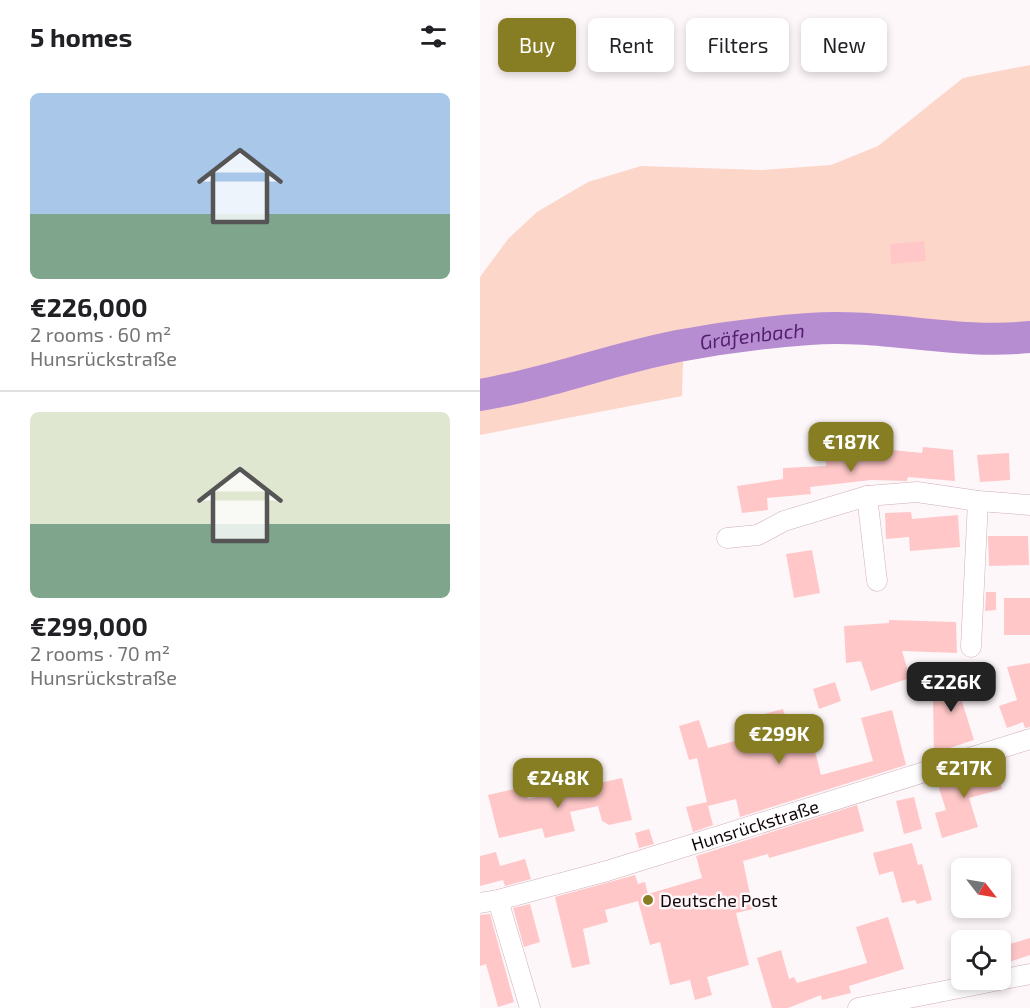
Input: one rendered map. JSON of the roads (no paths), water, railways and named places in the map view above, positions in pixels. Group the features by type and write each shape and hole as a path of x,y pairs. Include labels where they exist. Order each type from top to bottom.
{"street":[{"path":"727,538 758,535 784,521 867,496 917,492 978,501 1030,505"},
{"path":"867,496 877,581"},
{"path":"971,647 978,501"},
{"name":"Hunsrückstraße","path":"489,902 606,871 1030,739"},
{"path":"489,902 530,1008"},
{"path":"858,1008 885,1006 1030,974"}],"waterway":[{"name":"Gräfenbach","path":"480,395 530,385 678,346 776,332 837,328 974,338 1030,337"}],"place":[{"name":"Deutsche Post","path":"648,900"}]}
